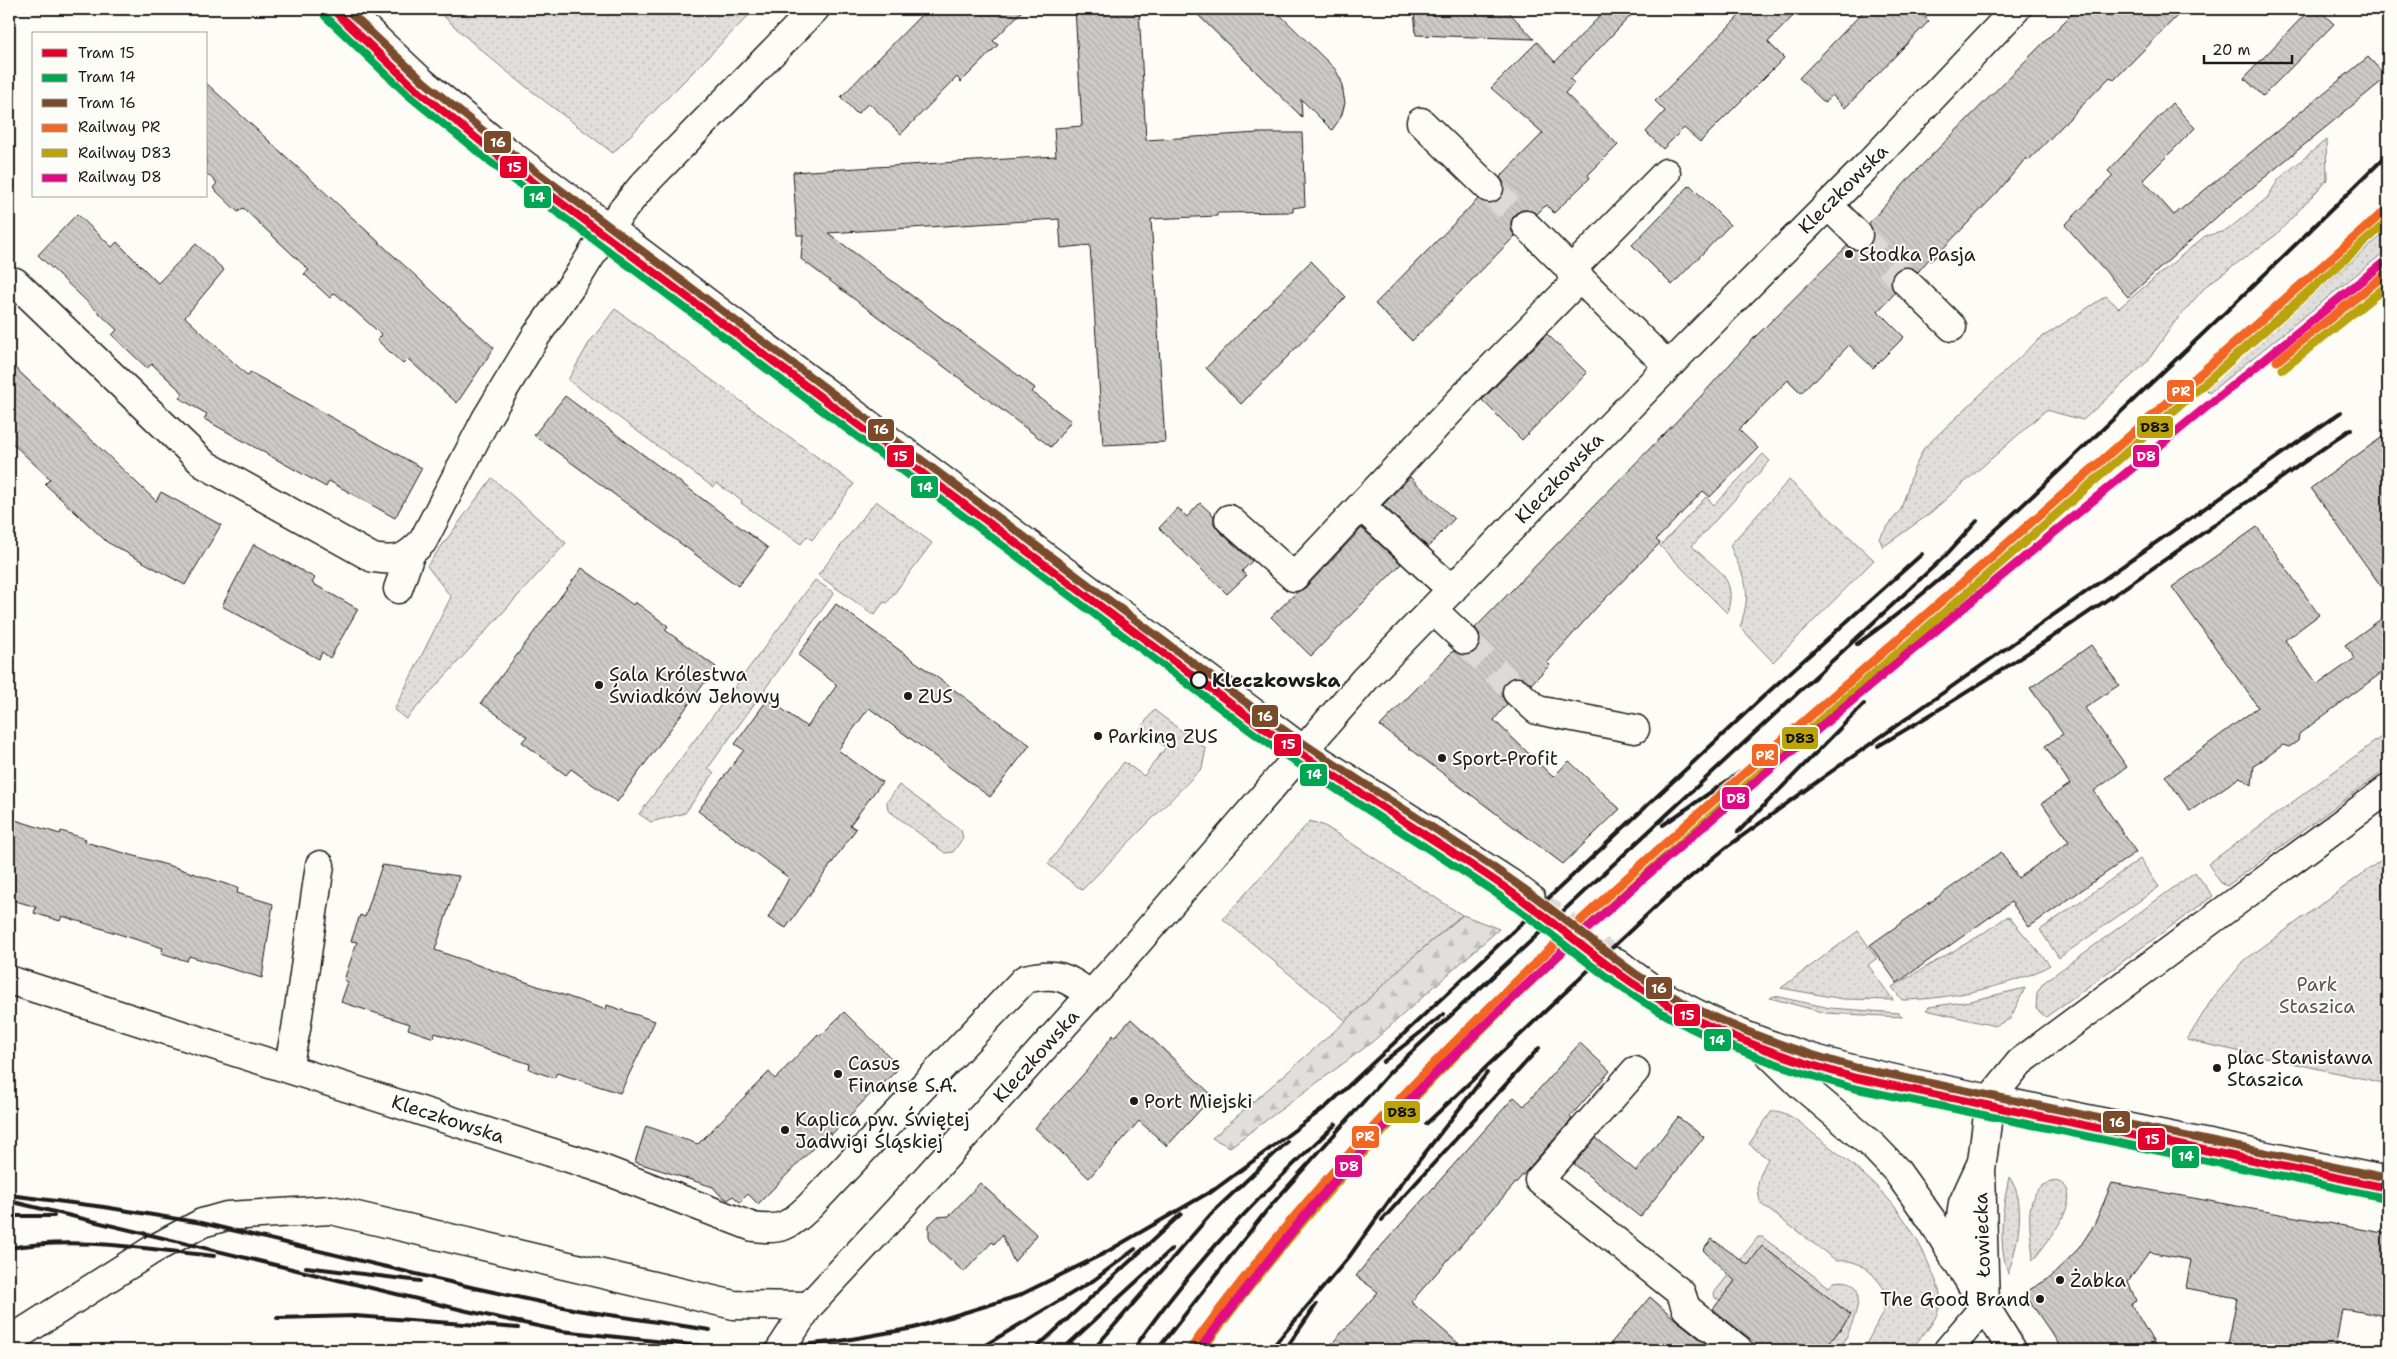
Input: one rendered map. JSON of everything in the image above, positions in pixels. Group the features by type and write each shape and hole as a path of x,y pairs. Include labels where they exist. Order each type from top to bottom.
{"street":[{"path":"345,9 421,81 501,147 608,228 1302,749 1502,878 1530,899"},
{"path":"398,589 410,555 423,541 486,419 536,336 581,272 608,228 643,185 815,9"},
{"name":"Kleczkowska","path":"780,1350 809,1306 899,1209 1091,995 1364,679 1668,366 1828,205 2005,13"},
{"path":"1421,122 1489,188"},
{"path":"1229,519 1294,577 1666,173"},
{"path":"1828,205 1858,235"},
{"path":"1526,225 1574,275 1668,366"},
{"path":"15,282 204,464 373,558 393,561 410,555"},
{"path":"1906,282 1952,327"},
{"path":"1361,506 1452,590"},
{"path":"1432,610 1464,640"},
{"path":"1517,692 1536,710 1635,729"},
{"path":"1990,1098 2020,1062 2388,789"},
{"path":"288,1068 296,1029 320,865"},
{"path":"1616,962 1665,997 1754,1039 1846,1068 2388,1181"},
{"name":"Kleczkowska","path":"9,980 608,1171 753,1227 773,1230 798,1218 810,1206 1025,978 1044,974 1061,976 1091,995"},
{"path":"1754,1039 1801,1085 1874,1147 1896,1170 1916,1197 1955,1259"},
{"path":"1635,1072 1539,1180 1680,1293 1686,1308 1739,1350"},
{"name":"Łowiecka","path":"1985,1306 1981,1164 1990,1098"},
{"name":"Łowiecka","path":"1981,1164 1963,1203 1955,1259 2012,1350"},
{"path":"22,1341 152,1250 202,1223 227,1216 331,1210 734,1305 809,1306"},
{"path":"1948,1350 1985,1306"}],"green space":[{"path":"436,9 755,9 613,153 500,66"},
{"path":"2326,140 2327,180 2276,235 2207,285 2174,323 2147,362 2083,420 2046,410 1928,515 1883,547 1879,538 1901,509 1913,471 1924,448 2038,340 2106,296 2119,308 2205,236 2226,231 2267,198 2279,179"},
{"path":"2388,230 2388,249 2209,393 2206,388"},
{"path":"615,309 854,484 812,540 807,536 801,544 741,503 742,500 716,483 713,487 568,380 589,343"},
{"path":"1763,454 1770,461 1692,546 1722,574 1727,582 1730,590 1730,600 1727,613 1660,546 1706,497 1714,505"},
{"path":"492,478 566,543 406,719 394,710 451,597 427,566"},
{"path":"1789,480 1874,560 1773,662 1740,627 1746,603 1746,585 1730,545"},
{"path":"876,501 932,543 887,603 884,602 874,615 818,575"},
{"path":"815,580 834,593 708,768 714,773 685,813 651,822 639,814"},
{"path":"1154,710 1206,749 1202,768 1082,890 1048,864 1124,762 1144,776 1166,747 1140,729"},
{"path":"2388,732 2388,768 2227,886 2221,883 2208,864"},
{"path":"899,785 961,830 963,838 953,852 945,853 888,810 887,802"},
{"path":"1310,821 1325,826 1462,915 1408,961 1346,1021 1223,919"},
{"name":"Park Staszica","path":"2388,855 2388,1084 2187,1040 2212,999 2245,960"},
{"path":"2140,859 2159,887 2059,958 2040,930"},
{"path":"2195,872 2213,896 2046,1017 2036,1009 2037,993 2043,983"},
{"path":"1463,915 1499,929 1371,1043 1230,1147 1212,1138 1346,1021 1408,961"},
{"path":"2008,916 2050,965 2035,973 1999,985 1938,997 1902,1000 1892,987 1979,936"},
{"path":"1858,931 1877,958 1868,965 1893,1000 1843,999 1781,988"},
{"path":"2025,988 2010,1019 1995,1026 1926,1010 1929,1007 1970,1001"},
{"path":"1774,996 1830,1008 1899,1013 1903,1017 1826,1013 1770,998"},
{"path":"1772,1111 1785,1114 1798,1121 1855,1167 1897,1210 1920,1245 1939,1289 1940,1303 1933,1322 1910,1350 1863,1350 1882,1314 1887,1293 1866,1269 1853,1262 1837,1261 1761,1204 1758,1186 1762,1170 1768,1159 1749,1144"},
{"path":"2009,1177 2015,1187 2018,1199 2019,1225 2015,1251 2008,1274 2003,1250 2002,1226"},
{"path":"2056,1181 2066,1187 2069,1196 2067,1207 2054,1232 2033,1261 2030,1225 2032,1201 2036,1192 2044,1185"},
{"path":"1758,1237 1762,1237 1829,1287 1834,1282 1848,1282 1855,1287 1858,1295 1857,1306 1849,1331 1840,1350 1824,1350 1851,1315 1762,1247 1748,1265 1732,1278 1735,1281 1720,1300 1715,1298 1714,1293"}],"building":[{"path":"927,9 1024,9 993,41 998,45 961,82 957,77 901,134 869,103 857,114 841,97"},
{"path":"1075,9 1139,9 1146,140 1258,133 1302,133 1305,206 1293,208 1293,212 1217,213 1217,216 1151,219 1165,442 1103,445 1090,245 1061,248 1059,219 828,233 1035,388 1032,392 1071,421 1051,447 801,259 803,235 797,235 793,172 1056,156 1054,128 1082,126"},
{"path":"1192,9 1274,9 1335,69 1341,80 1345,103 1341,117 1332,130 1301,99 1302,117"},
{"path":"1414,9 1506,9 1534,39 1416,35"},
{"path":"1607,9 1637,9 1570,79 1574,83 1565,93 1618,145 1588,175 1590,178 1554,213 1546,205 1537,214 1530,210 1522,210 1515,214 1511,222 1511,230 1515,236 1412,341 1375,304 1478,199 1486,203 1494,203 1500,199 1504,191 1504,183 1500,177 1543,133 1491,88 1537,42 1555,62"},
{"path":"1746,9 1800,9 1768,42 1784,58 1700,142 1684,128 1663,149 1646,132 1665,111 1655,101"},
{"path":"1866,9 1917,9 1929,21 1845,108 1832,95 1825,103 1799,78"},
{"path":"2077,9 2184,9 2114,80 2110,77 2028,161 2026,158 1997,193 1931,261 1929,259 1918,272 1909,267 1901,267 1895,271 1891,279 1891,286 1895,293 1878,311 1904,337 1873,368 1849,345 1801,393 1788,380 1739,430 1758,448 1710,497 1703,491 1656,540 1660,543 1597,607 1547,663 1550,665 1531,684 1520,677 1512,677 1505,682 1502,688 1502,696 1507,704 1494,720 1553,777 1569,761 1620,809 1563,864 1380,726 1453,651 1462,655 1469,655 1476,651 1480,643 1480,635 1475,628 1702,395 1750,342 1847,246 1854,250 1862,250 1869,246 1873,239 1873,231 1869,223 1913,174"},
{"path":"2310,9 2318,9 2334,24 2263,96 2244,78"},
{"path":"2368,57 2387,77 2220,214 2128,297 2065,225 2113,176 2108,171 2172,103 2195,128 2143,180 2174,215"},
{"path":"208,85 494,348 457,403 408,359 403,364 377,340 382,335 335,293 330,298 304,274 309,270 243,208 238,212 213,188 217,183 208,175"},
{"path":"1690,185 1730,225 1672,285 1632,245"},
{"path":"77,214 112,247 117,242 158,283 196,244 224,270 185,317 248,376 250,372 422,468 395,518 329,481 326,487 204,419 207,414 179,398 183,393 152,364 147,368 112,335 117,330 38,255"},
{"path":"1311,261 1346,297 1241,404 1206,368"},
{"path":"1547,334 1587,373 1522,440 1482,400"},
{"path":"9,362 156,501 161,492 221,525 185,585 107,542 45,484 50,479 9,440"},
{"path":"565,396 768,548 738,586 534,435"},
{"path":"2388,433 2388,596 2311,488"},
{"path":"1410,477 1454,519 1428,547 1383,505"},
{"path":"1200,503 1214,516 1214,524 1219,531 1252,561 1242,571 1246,576 1227,594 1159,528 1178,508 1187,517"},
{"path":"2257,527 2319,615 2285,640 2317,685 2355,658 2345,645 2388,614 2388,668 2299,734 2298,741 2289,747 2283,745 2254,766 2252,785 2240,777 2190,811 2165,776 2258,707 2172,587"},
{"path":"1362,528 1401,564 1311,656 1271,617 1297,592 1305,588"},
{"path":"254,544 315,578 312,583 358,609 330,658 322,652 319,659 222,606"},
{"name":"Sala Królestwa Świadków Jehowy","path":"582,568 633,605 635,602 668,626 665,630 716,667 617,802 571,769 566,775 522,742 527,736 481,703"},
{"path":"836,604 1030,745 990,797 869,708 838,750 882,782 850,825 856,829 786,928 768,918 789,878 698,811 744,750 735,744 768,699 807,727 837,685 798,655"},
{"path":"2091,645 2119,685 2085,708 2127,767 2094,791 2136,852 2029,927 2011,902 1897,983 1870,945 2001,852 2018,878 2069,842 2042,803 2070,784 2045,746 2063,734 2030,688"},
{"path":"9,818 60,834 61,831 86,839 85,842 174,867 238,888 237,893 273,904 262,978 189,956 187,961 161,953 163,948 62,916 60,921 34,913 36,907 9,899"},
{"path":"382,865 459,876 435,950 606,1010 607,1005 655,1021 620,1093 557,1073 554,1078 529,1069 530,1064 435,1033 434,1038 408,1029 410,1024 341,1002 348,982 344,980 357,942 351,941 360,915 365,917"},
{"path":"844,1012 900,1067 883,1084 882,1082 831,1135 829,1132 758,1204 748,1194 740,1202 733,1196 728,1200 713,1187 635,1162 646,1126 698,1144 769,1072 775,1079 818,1034 820,1036"},
{"name":"Port Miejski","path":"1131,1019 1213,1096 1167,1146 1139,1121 1089,1178 1035,1128 1089,1068 1113,1035 1115,1037"},
{"path":"1580,1043 1610,1071 1570,1117 1572,1119 1411,1302 1466,1350 1326,1350 1378,1292 1356,1276 1368,1261 1514,1097 1524,1106"},
{"path":"1678,1117 1704,1137 1640,1217 1574,1164 1596,1138 1636,1171"},
{"path":"980,1183 1037,1235 1014,1262 1002,1235 994,1244 992,1242 964,1272 929,1240 929,1225 937,1217 949,1216"},
{"path":"2112,1183 2388,1234 2388,1316 2342,1309 2335,1350 2227,1350 2237,1298 2186,1288 2191,1260 2149,1252 2128,1281 2136,1301 2131,1304 2158,1350 2063,1350 2024,1293 2050,1278 2079,1248 2094,1225"},
{"path":"1712,1239 1748,1265 1762,1246 1851,1315 1824,1350 1754,1350 1749,1338 1713,1309 1735,1281 1703,1250"},
{"path":"1650,1297 1676,1320 1714,1350 1605,1350"}],"tunnel":[{"path":"1489,188 1526,225"},
{"path":"1858,235 1906,282"},
{"path":"1465,640 1517,692"},
{"path":"1531,899 1616,962"}],"railway":[{"path":"1857,644 1922,594 2015,512 2388,154"},
{"path":"1665,898 1727,847 1818,781 2341,412"},
{"path":"1878,746 1939,710 2059,632 2351,429"},
{"path":"1157,1350 1267,1210 1390,1072 1945,556 1977,521"},
{"path":"1210,1193 1327,1106 1766,694 1922,554"},
{"path":"1738,832 1864,704"},
{"path":"1663,825 1743,770 1800,725"},
{"path":"1426,1124 1669,894"},
{"path":"1383,1062 1444,1014"},
{"path":"1382,1220 1539,1048"},
{"path":"1270,1350 1349,1257 1404,1180 1487,1073"},
{"path":"1133,1350 1178,1289 1228,1231 1336,1124"},
{"path":"1093,1350 1211,1214 1287,1142"},
{"path":"9,1201 467,1311 561,1331 712,1347 783,1347 840,1341 914,1328 1018,1296 1103,1254 1215,1189"},
{"path":"9,1195 104,1207 202,1223 475,1288 577,1310 710,1330"},
{"path":"1034,1350 1181,1214"},
{"path":"9,1216 54,1216"},
{"path":"9,1248 60,1243 86,1243 214,1256"},
{"path":"977,1350 1094,1280 1135,1249"},
{"path":"1062,1350 1172,1249"},
{"path":"306,1267 420,1281"},
{"path":"1285,1350 1316,1305"},
{"path":"277,1318 355,1316 518,1328"}],"tram line":[{"name":"15","path":"332,9 416,89 496,154 1254,721 1314,763 1497,882 1614,970 1657,998 1711,1027 1739,1039 1797,1060 1856,1078 2388,1188"},
{"name":"16","path":"346,9 423,81 502,146 1260,713 1503,874 1619,962 1688,1005 1771,1041 1858,1068 2388,1178"},
{"name":"14","path":"325,16 409,96 490,162 1248,729 1338,791 1491,890 1608,978 1651,1007 1706,1036 1735,1048 1793,1070 1853,1088 2386,1198"}],"rail line":[{"name":"PR","path":"1190,1350 1262,1255 1339,1165 1420,1078 1590,912 1678,832 2388,208"},
{"name":"D83","path":"1202,1350 1274,1257 1350,1168 1430,1082 1598,918 2388,221"},
{"name":"D8","path":"1204,1344 1276,1252 1351,1163 1414,1095 1547,966 1685,842 1826,722 2139,462 2382,264"},
{"name":"PR","path":"2277,361 2388,272"},
{"name":"D83","path":"2283,369 2388,285"}],"place":[{"name":"Słodka Pasja","path":"1849,254"},
{"name":"Kleczkowska","path":"1199,680"},
{"name":"Sala Królestwa Świadków Jehowy","path":"599,685"},
{"name":"ZUS","path":"908,696"},
{"name":"Parking ZUS","path":"1098,736"},
{"name":"Sport-Profit","path":"1442,758"},
{"name":"plac Stanisława Staszica","path":"2217,1068"},
{"name":"Casus Finanse S.A.","path":"838,1074"},
{"name":"Port Miejski","path":"1134,1101"},
{"name":"Kaplica pw. Świętej Jadwigi Śląskiej","path":"785,1130"},
{"name":"Żabka","path":"2060,1280"},
{"name":"The Good Brand","path":"2040,1299"}]}
